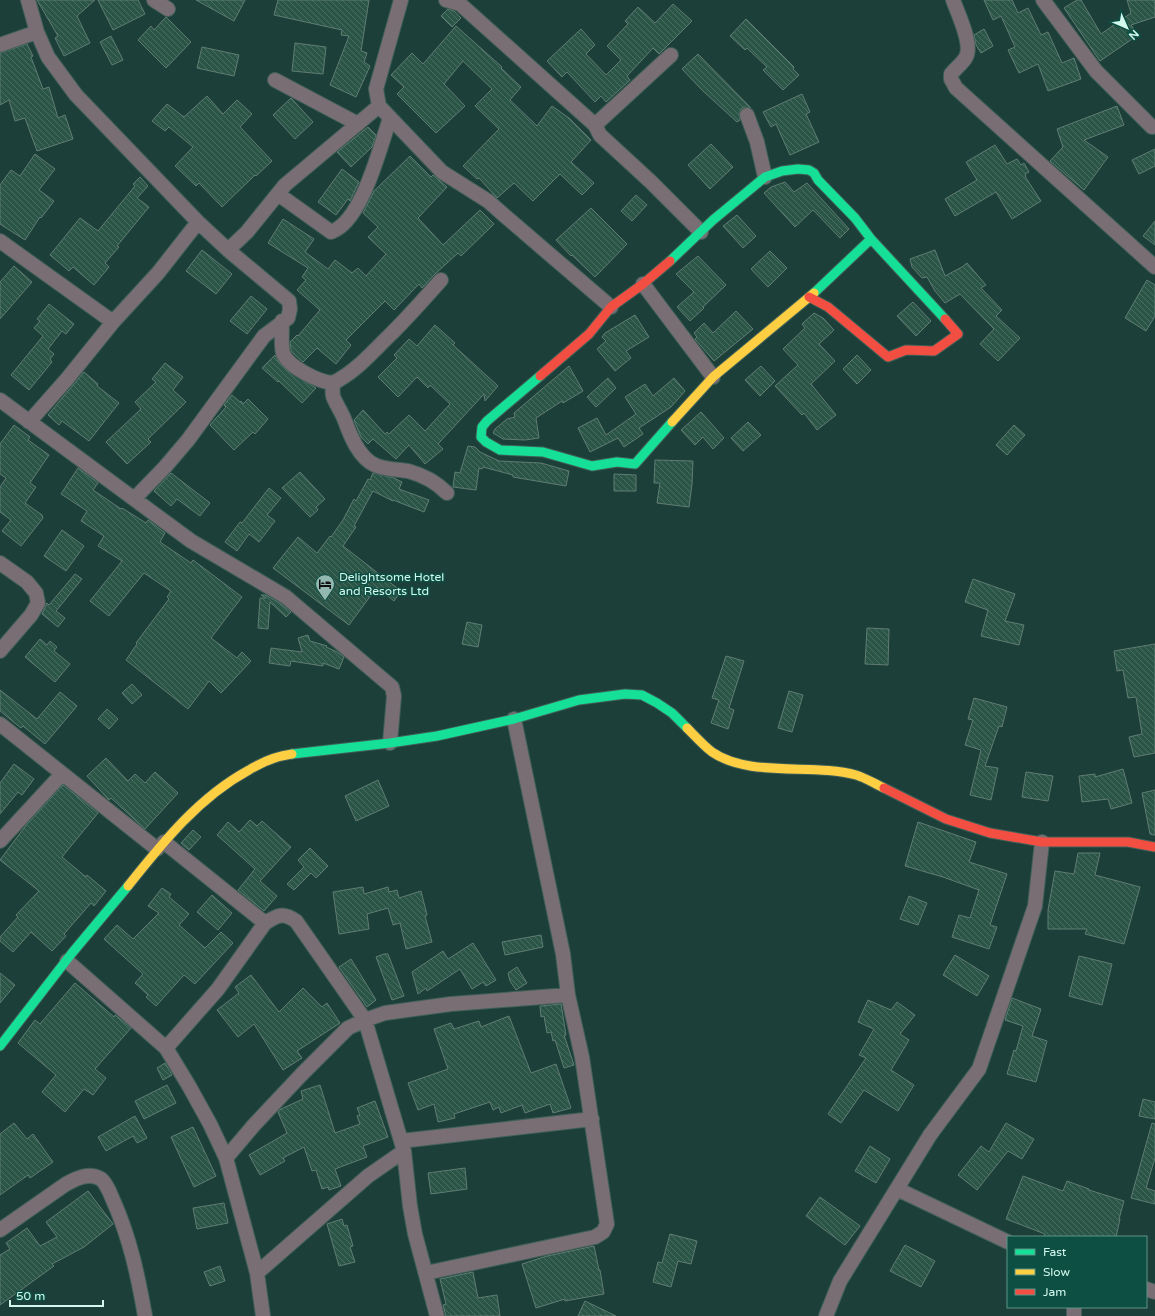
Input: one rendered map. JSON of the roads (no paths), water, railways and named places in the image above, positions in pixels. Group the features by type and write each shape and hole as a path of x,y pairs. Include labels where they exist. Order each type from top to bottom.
{"street":[{"path":"154,0 168,9"},
{"path":"402,0 376,89 379,106 442,172 488,200 611,307"},
{"path":"446,0 460,4 595,125 600,135 651,182 700,232"},
{"path":"953,0 968,42 968,52 965,59 951,74 951,79 956,88 1155,267"},
{"path":"1043,0 1096,71 1152,127"},
{"path":"29,1 37,32 48,56 76,95 198,222 228,250 289,301 290,309 288,318 264,336 188,440 165,467 134,499"},
{"path":"0,45 37,32"},
{"path":"595,125 671,55"},
{"path":"275,80 358,124"},
{"path":"228,250 247,232 286,184 379,106"},
{"path":"747,115 757,142 765,177"},
{"path":"278,194 332,232 337,230 344,224 365,193 390,118"},
{"path":"809,297 828,307 888,357 906,350 934,351 958,334 870,239 855,218 818,180 814,173 809,170 798,168 782,171 765,177 700,232 670,261 643,284 611,307 589,334 487,421 482,427 481,438 500,450 543,452 592,466 617,462 635,464 713,377 809,297 870,239"},
{"path":"30,422 113,322 158,273 198,222"},
{"path":"0,241 113,322"},
{"path":"282,321 282,352 285,358 307,375 325,382 333,383 343,378 360,365 420,304 441,280"},
{"path":"643,284 713,377"},
{"path":"333,383 333,395 341,410 348,429 361,453 367,460 375,465 408,471 423,476 437,483 447,493"},
{"path":"0,400 191,541 286,598 392,687 394,696 390,743"},
{"path":"0,563 27,582 36,593 38,603 31,615 0,651"},
{"path":"0,1046 160,845 199,804 213,792 244,772 271,759 284,755 437,736 514,718 579,700 626,694 642,695 672,713 712,752 732,761 751,766 833,771 857,775 887,788 946,819 990,833 1042,842 1128,842 1155,847"},
{"path":"426,1273 595,1237 603,1232 607,1224 582,1057 568,995 563,954 514,718"},
{"path":"0,724 62,774 265,923"},
{"path":"0,841 62,774"},
{"path":"826,1316 840,1281 930,1135 979,1069 1035,906 1042,842"},
{"path":"166,1048 218,989 265,923 277,916 288,915 296,920 365,1020 403,1146 415,1234 438,1316"},
{"path":"67,961 166,1048 210,1124 226,1158 257,1273 262,1316"},
{"path":"226,1158 254,1125 348,1028 385,1013 451,1004 568,995"},
{"path":"257,1273 403,1146 592,1119"},
{"path":"0,1230 76,1178 93,1176 102,1180 108,1188 122,1222 136,1266 145,1316"},
{"path":"897,1189 1007,1242"}],"place":[{"name":"Delightsome Hotel and Resorts Ltd","path":"325,601"}]}
